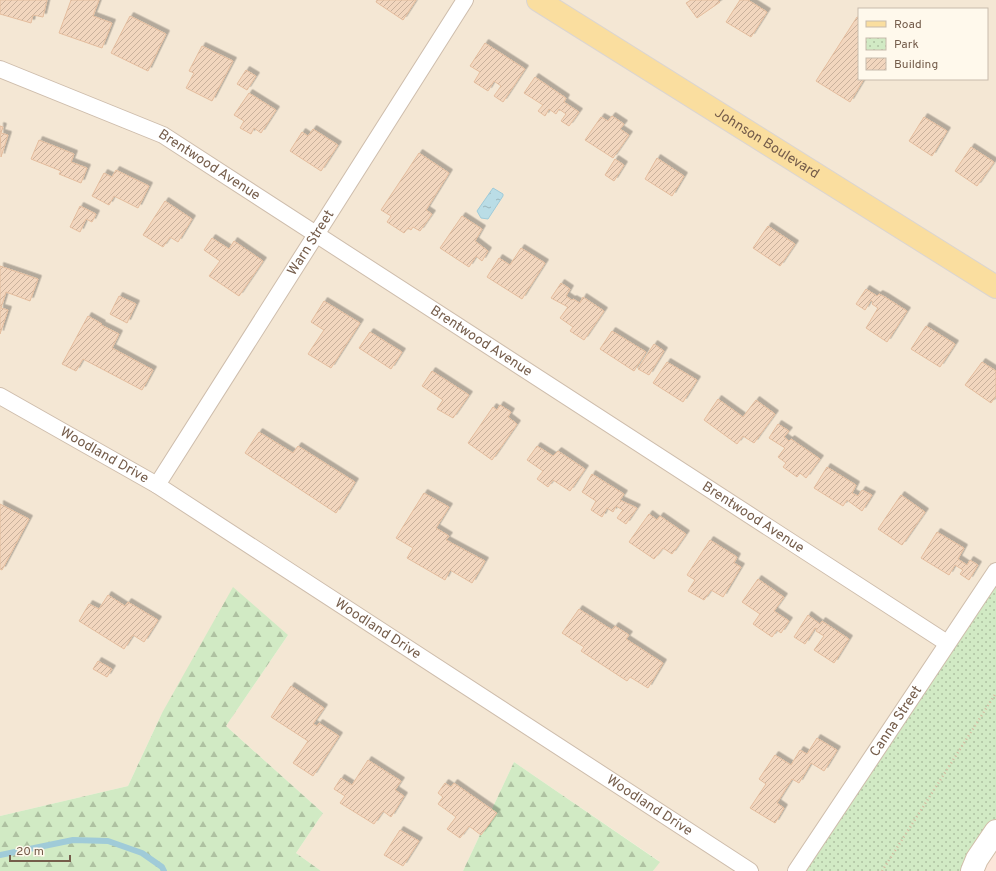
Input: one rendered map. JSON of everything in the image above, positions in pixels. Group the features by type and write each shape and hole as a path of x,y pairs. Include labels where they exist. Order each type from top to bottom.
{"main road":[{"name":"Johnson Boulevard","path":"538,0 996,287"}],"street":[{"name":"Warn Street","path":"157,485 465,0"},
{"name":"Brentwood Avenue","path":"0,69 163,136 947,643"},
{"name":"Woodland Drive","path":"0,396 157,485 750,871"},
{"name":"Canna Street","path":"796,871 996,571"},
{"path":"972,871 996,831"}],"path":[{"path":"882,871 996,693"}],"shaded area":[{"path":"0,0 996,0 996,571 796,871 653,871 659,861 514,762 463,871 321,871 296,853 323,813 226,726 288,635 162,713 128,786 0,816"},
{"path":"996,831 996,871 972,871"}],"green space":[{"path":"996,571 996,831 972,871 796,871"},
{"path":"233,587 288,635 226,726 323,813 296,853 321,871 0,871 0,816 128,786 162,713"},
{"path":"514,762 660,862 653,871 463,871"}],"water":[{"path":"493,188 503,194 503,196 488,219 481,218 477,211"}],"building":[{"path":"0,0 47,0 43,17 33,15 31,23 0,14"},
{"path":"71,0 99,0 93,16 112,23 102,48 59,33"},
{"path":"377,0 416,0 403,20 376,2"},
{"path":"691,0 718,0 720,2 697,18 686,3"},
{"path":"740,0 748,0 767,12 751,37 726,22"},
{"path":"130,16 166,34 148,71 111,53"},
{"path":"858,18 858,80 863,80 850,102 816,81"},
{"path":"485,43 525,69 503,102 494,96 501,86 494,81 488,91 474,82 480,72 470,66"},
{"path":"202,46 233,61 212,101 186,88 194,73 189,71"},
{"path":"246,70 256,76 247,90 237,84"},
{"path":"535,77 566,98 564,102 579,112 569,126 561,121 566,114 559,109 556,114 549,109 545,116 538,111 543,105 524,93"},
{"path":"249,93 276,110 261,133 254,128 251,134 240,128 244,121 234,115"},
{"path":"612,116 624,124 620,129 629,135 613,158 585,140 601,117 608,121"},
{"path":"924,117 947,131 932,156 909,141"},
{"path":"0,126 3,127 1,133 8,135 1,157"},
{"path":"313,129 338,145 321,171 290,151 302,132 308,136"},
{"path":"39,140 74,154 71,162 87,168 81,183 59,174 61,171 31,159"},
{"path":"971,147 994,162 977,186 955,171"},
{"path":"419,153 449,173 426,210 432,214 420,231 413,227 411,230 408,228 404,233 387,222 391,216 381,210"},
{"path":"657,158 684,176 672,196 645,179"},
{"path":"615,159 624,165 614,181 605,175"},
{"path":"116,170 149,186 138,208 114,196 109,205 92,196 104,173 112,177"},
{"path":"165,201 192,219 178,242 170,237 163,247 143,235"},
{"path":"80,206 96,214 92,222 86,219 80,232 70,227"},
{"path":"462,216 482,229 475,241 488,251 482,261 476,256 469,267 440,248"},
{"path":"768,226 795,244 780,266 753,248"},
{"path":"212,238 229,249 234,241 263,261 239,296 209,276 220,261 204,250"},
{"path":"521,248 545,263 522,299 487,277 499,258 510,265"},
{"path":"0,266 38,279 30,301 6,292 1,308 8,310 0,334"},
{"path":"561,283 570,289 566,296 572,300 573,299 580,303 583,297 604,311 584,340 570,331 573,327 560,318 568,307 551,298"},
{"path":"866,289 877,296 879,294 885,297 907,311 887,342 866,328 878,308 872,304 873,302 871,300 865,310 856,304"},
{"path":"119,296 136,304 127,323 110,314"},
{"path":"324,301 360,323 331,368 308,354 324,330 311,322"},
{"path":"88,316 102,324 101,325 119,334 112,348 153,370 142,390 83,359 76,371 62,364"},
{"path":"926,326 955,344 940,367 911,349"},
{"path":"612,331 646,352 634,371 600,349"},
{"path":"370,332 402,352 391,369 359,348"},
{"path":"654,344 664,351 649,375 638,369"},
{"path":"667,362 697,380 683,402 653,383"},
{"path":"982,362 996,371 996,396 991,403 965,385"},
{"path":"432,371 469,395 453,418 437,409 443,400 422,386"},
{"path":"718,399 743,417 756,400 775,414 754,443 743,436 737,444 704,420"},
{"path":"500,405 511,412 508,417 517,424 492,460 468,443 493,407 497,410"},
{"path":"778,424 789,431 784,437 789,441 791,439 820,459 806,478 800,473 797,477 783,467 786,463 778,457 785,448 769,438"},
{"path":"259,432 293,453 298,446 355,482 336,513 245,453"},
{"path":"537,446 553,456 558,451 585,469 570,491 553,480 548,487 537,479 543,471 527,460"},
{"path":"827,467 856,485 852,493 858,496 862,490 872,495 862,511 847,500 843,506 814,488"},
{"path":"592,474 624,494 620,500 637,508 626,524 617,518 623,510 616,506 613,512 607,508 602,517 591,510 596,501 582,492"},
{"path":"424,493 449,507 436,528 449,536 446,540 485,561 472,583 450,570 445,580 407,558 413,548 396,538"},
{"path":"901,495 925,512 902,545 878,529"},
{"path":"0,504 29,519 2,570 0,569"},
{"path":"649,514 657,520 660,516 686,534 672,554 663,548 654,559 629,542"},
{"path":"937,532 964,548 958,559 967,565 970,560 978,565 969,580 960,574 963,570 955,565 949,575 921,558"},
{"path":"710,540 737,557 734,563 741,567 723,597 711,590 704,600 688,591 695,580 687,575"},
{"path":"758,579 784,597 774,611 789,621 781,633 777,630 772,637 753,624 760,614 742,602"},
{"path":"108,595 125,606 128,602 158,620 144,642 133,635 124,649 79,621 89,604 99,609"},
{"path":"579,609 612,630 615,626 629,635 626,639 663,663 648,688 630,677 627,681 581,651 584,647 562,633"},
{"path":"808,615 820,624 822,621 849,639 834,663 814,650 824,636 816,631 817,629 815,628 805,644 794,637"},
{"path":"98,661 112,669 107,677 93,669"},
{"path":"291,686 324,708 313,724 317,726 319,723 339,736 313,776 293,763 308,741 271,717"},
{"path":"817,738 837,750 824,771 811,763 799,783 792,779 777,803 784,808 775,823 750,808 766,784 759,779 775,755 791,765 800,750 807,754"},
{"path":"368,760 401,781 395,790 404,796 391,817 383,811 374,824 340,803 345,796 334,789 341,778 352,785"},
{"path":"445,783 451,787 454,783 497,813 481,835 469,826 460,838 447,829 456,817 438,804 443,797 438,793"},
{"path":"400,830 419,841 403,866 384,855"}],"waterway":[{"path":"0,855 73,840 108,841 142,853 162,867 164,871"}]}
